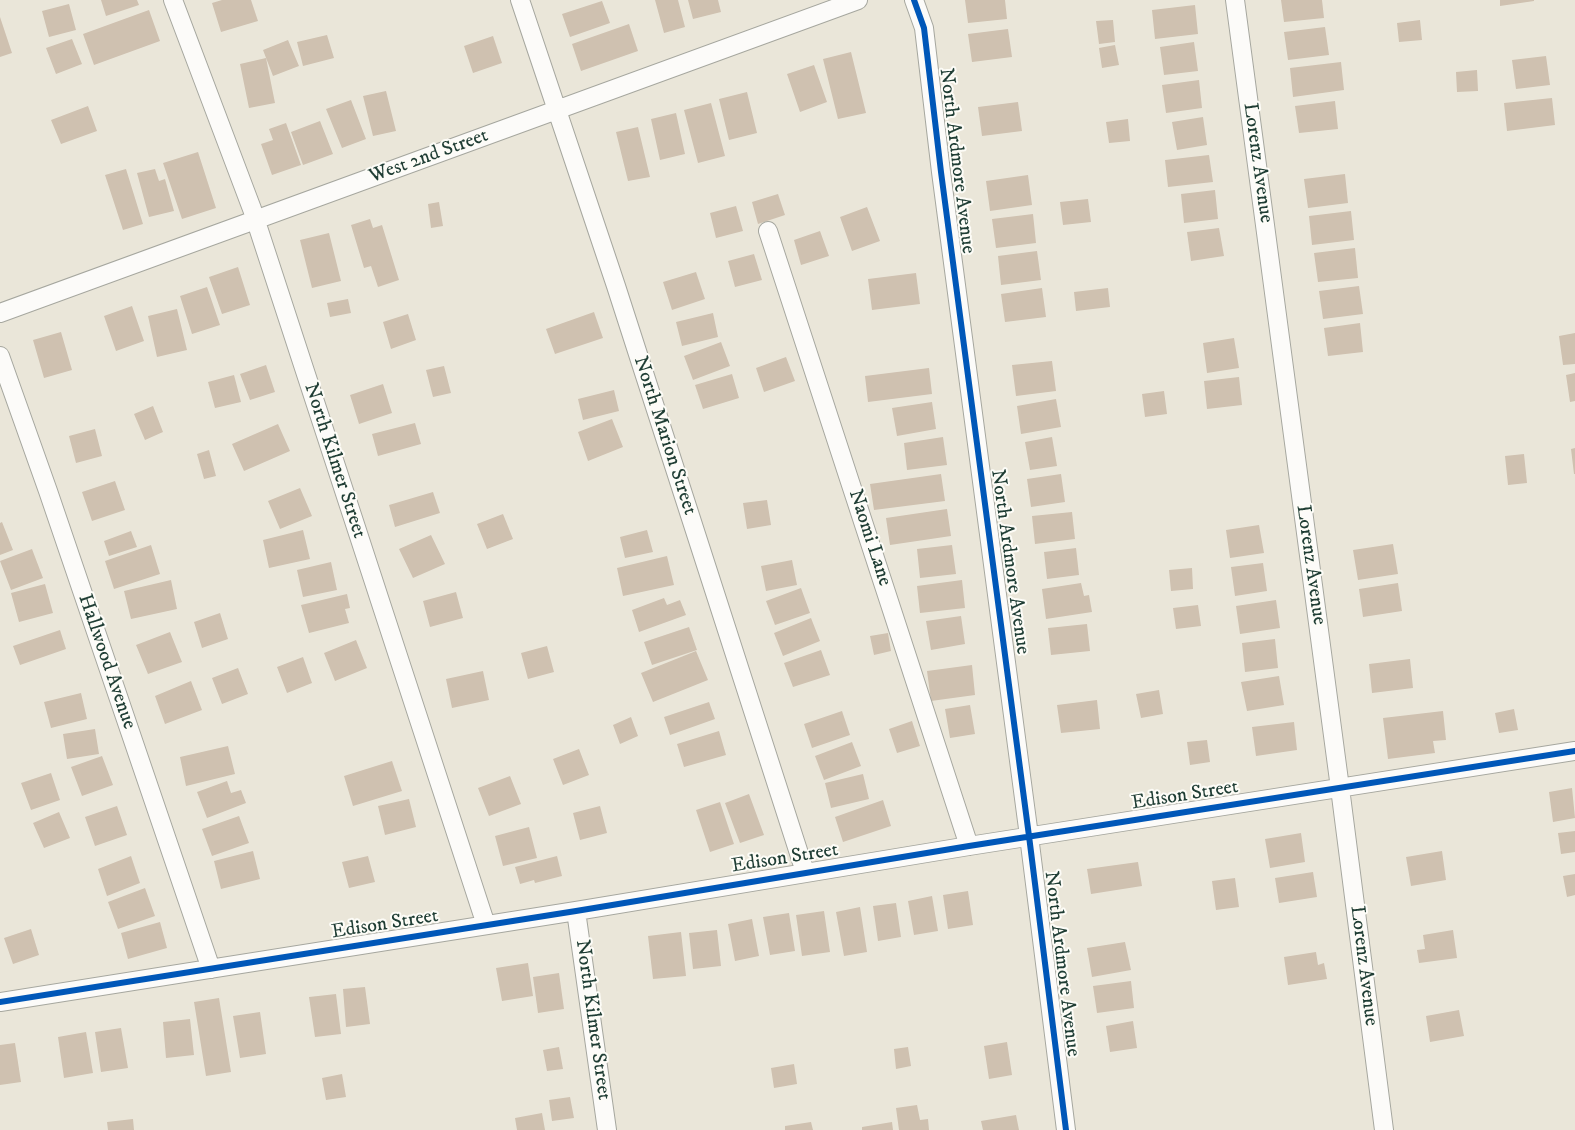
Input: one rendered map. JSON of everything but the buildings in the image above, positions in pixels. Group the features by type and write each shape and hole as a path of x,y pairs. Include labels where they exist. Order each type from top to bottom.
{"street":[{"name":"North Kilmer Street","path":"173,0 255,220 486,925"},
{"name":"North Marion Street","path":"520,0 616,286 805,872"},
{"name":"West 2nd Street","path":"0,313 858,0"},
{"name":"North Ardmore Avenue","path":"914,0 924,28 941,172 1066,1130"},
{"name":"Lorenz Avenue","path":"1235,0 1384,1130"},
{"name":"Naomi Lane","path":"768,231 969,846"},
{"name":"Hallwood Avenue","path":"0,356 211,969"},
{"name":"Edison Street","path":"0,1002 576,911 1029,836 1575,752"},
{"name":"North Kilmer Street","path":"576,911 607,1130"}],"cycle path":[{"path":"914,0 924,28 941,172 1066,1130"},
{"path":"0,1002 576,911 969,846 1575,751"}]}
